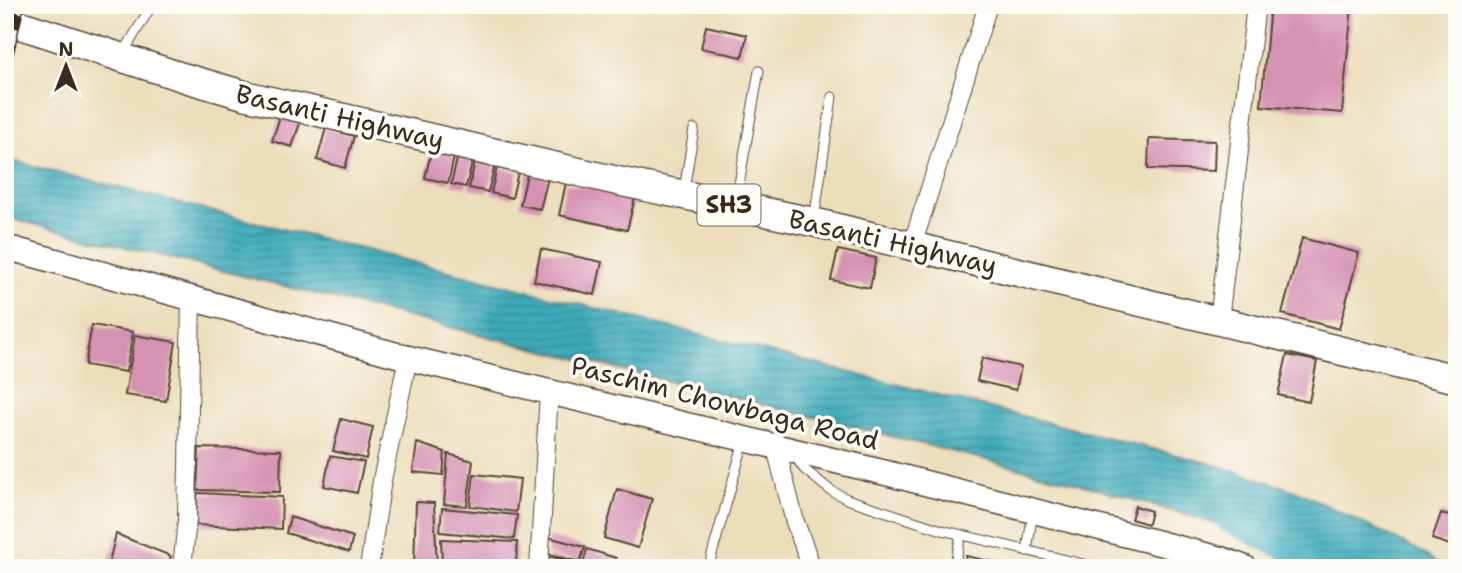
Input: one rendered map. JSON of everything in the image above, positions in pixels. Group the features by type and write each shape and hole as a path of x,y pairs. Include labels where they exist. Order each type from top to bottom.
{"main road":[{"name":"Basanti Highway","path":"5,20 244,95 813,222 1457,379"}],"street":[{"path":"912,246 988,5"},
{"path":"1219,321 1256,5"},
{"name":"Paschim Chowbaga Road","path":"5,247 408,358 1033,510 1221,559 1245,568"},
{"path":"183,568 187,520 191,297"},
{"path":"369,568 382,480 408,358"},
{"path":"539,568 549,391"},
{"path":"784,450 796,522 812,568"}],"lane":[{"path":"121,57 152,5"},
{"path":"735,206 759,71"},
{"path":"813,222 832,97"},
{"path":"683,195 694,130"},
{"path":"712,558 745,440"},
{"path":"784,450 830,490 847,499 961,535 1099,568"},
{"path":"1027,551 1033,510"},
{"path":"954,568 961,535"}],"water":[{"path":"5,159 1220,466 1301,493 1418,550 1445,568 1326,568 1276,541 1059,478 5,217"}],"building":[{"path":"1270,5 1352,5 1342,113 1261,106"},
{"path":"706,26 747,35 742,57 701,48"},
{"path":"281,113 301,120 292,147 272,141"},
{"path":"326,128 354,136 345,168 317,160"},
{"path":"1149,139 1215,141 1214,171 1148,169"},
{"path":"432,148 455,153 448,183 425,178"},
{"path":"458,155 473,159 466,187 451,184"},
{"path":"475,161 495,165 488,192 469,188"},
{"path":"497,167 518,172 512,198 491,193"},
{"path":"527,174 548,178 540,209 520,205"},
{"path":"566,183 635,198 627,230 559,215"},
{"path":"1302,238 1359,253 1339,329 1282,314"},
{"path":"541,249 602,262 595,295 534,281"},
{"path":"838,250 876,258 870,288 831,280"},
{"path":"92,325 133,332 126,372 85,365"},
{"path":"135,335 176,342 166,401 125,395"},
{"path":"1287,355 1317,361 1309,402 1278,395"},
{"path":"982,358 1021,367 1016,390 977,381"},
{"path":"341,419 373,427 366,459 333,451"},
{"path":"417,443 445,452 443,475 413,472"},
{"path":"199,448 281,450 280,492 197,490"},
{"path":"448,454 473,461 467,506 444,504"},
{"path":"330,456 364,462 357,493 324,486"},
{"path":"474,474 520,479 516,512 470,506"},
{"path":"617,489 652,499 638,548 604,538"},
{"path":"197,493 282,497 281,529 196,525"},
{"path":"416,502 434,503 437,566 414,568"},
{"path":"1135,506 1151,511 1148,524 1131,519"},
{"path":"442,508 517,515 514,539 440,532"},
{"path":"1441,513 1457,519 1457,536 1453,546 1432,539"},
{"path":"290,517 353,537 349,552 286,533"},
{"path":"116,534 171,556 167,568 126,568 109,562"},
{"path":"548,537 585,547 580,562 548,554"},
{"path":"441,539 517,542 516,568 442,566"},
{"path":"587,549 616,558 613,568 582,568"},
{"path":"549,556 579,564 578,568 549,568"},
{"path":"966,556 1017,567 1017,568 964,568"}],"waterway":[{"path":"1225,522 1320,568"}],"railway":[{"path":"5,75 21,5"}]}
